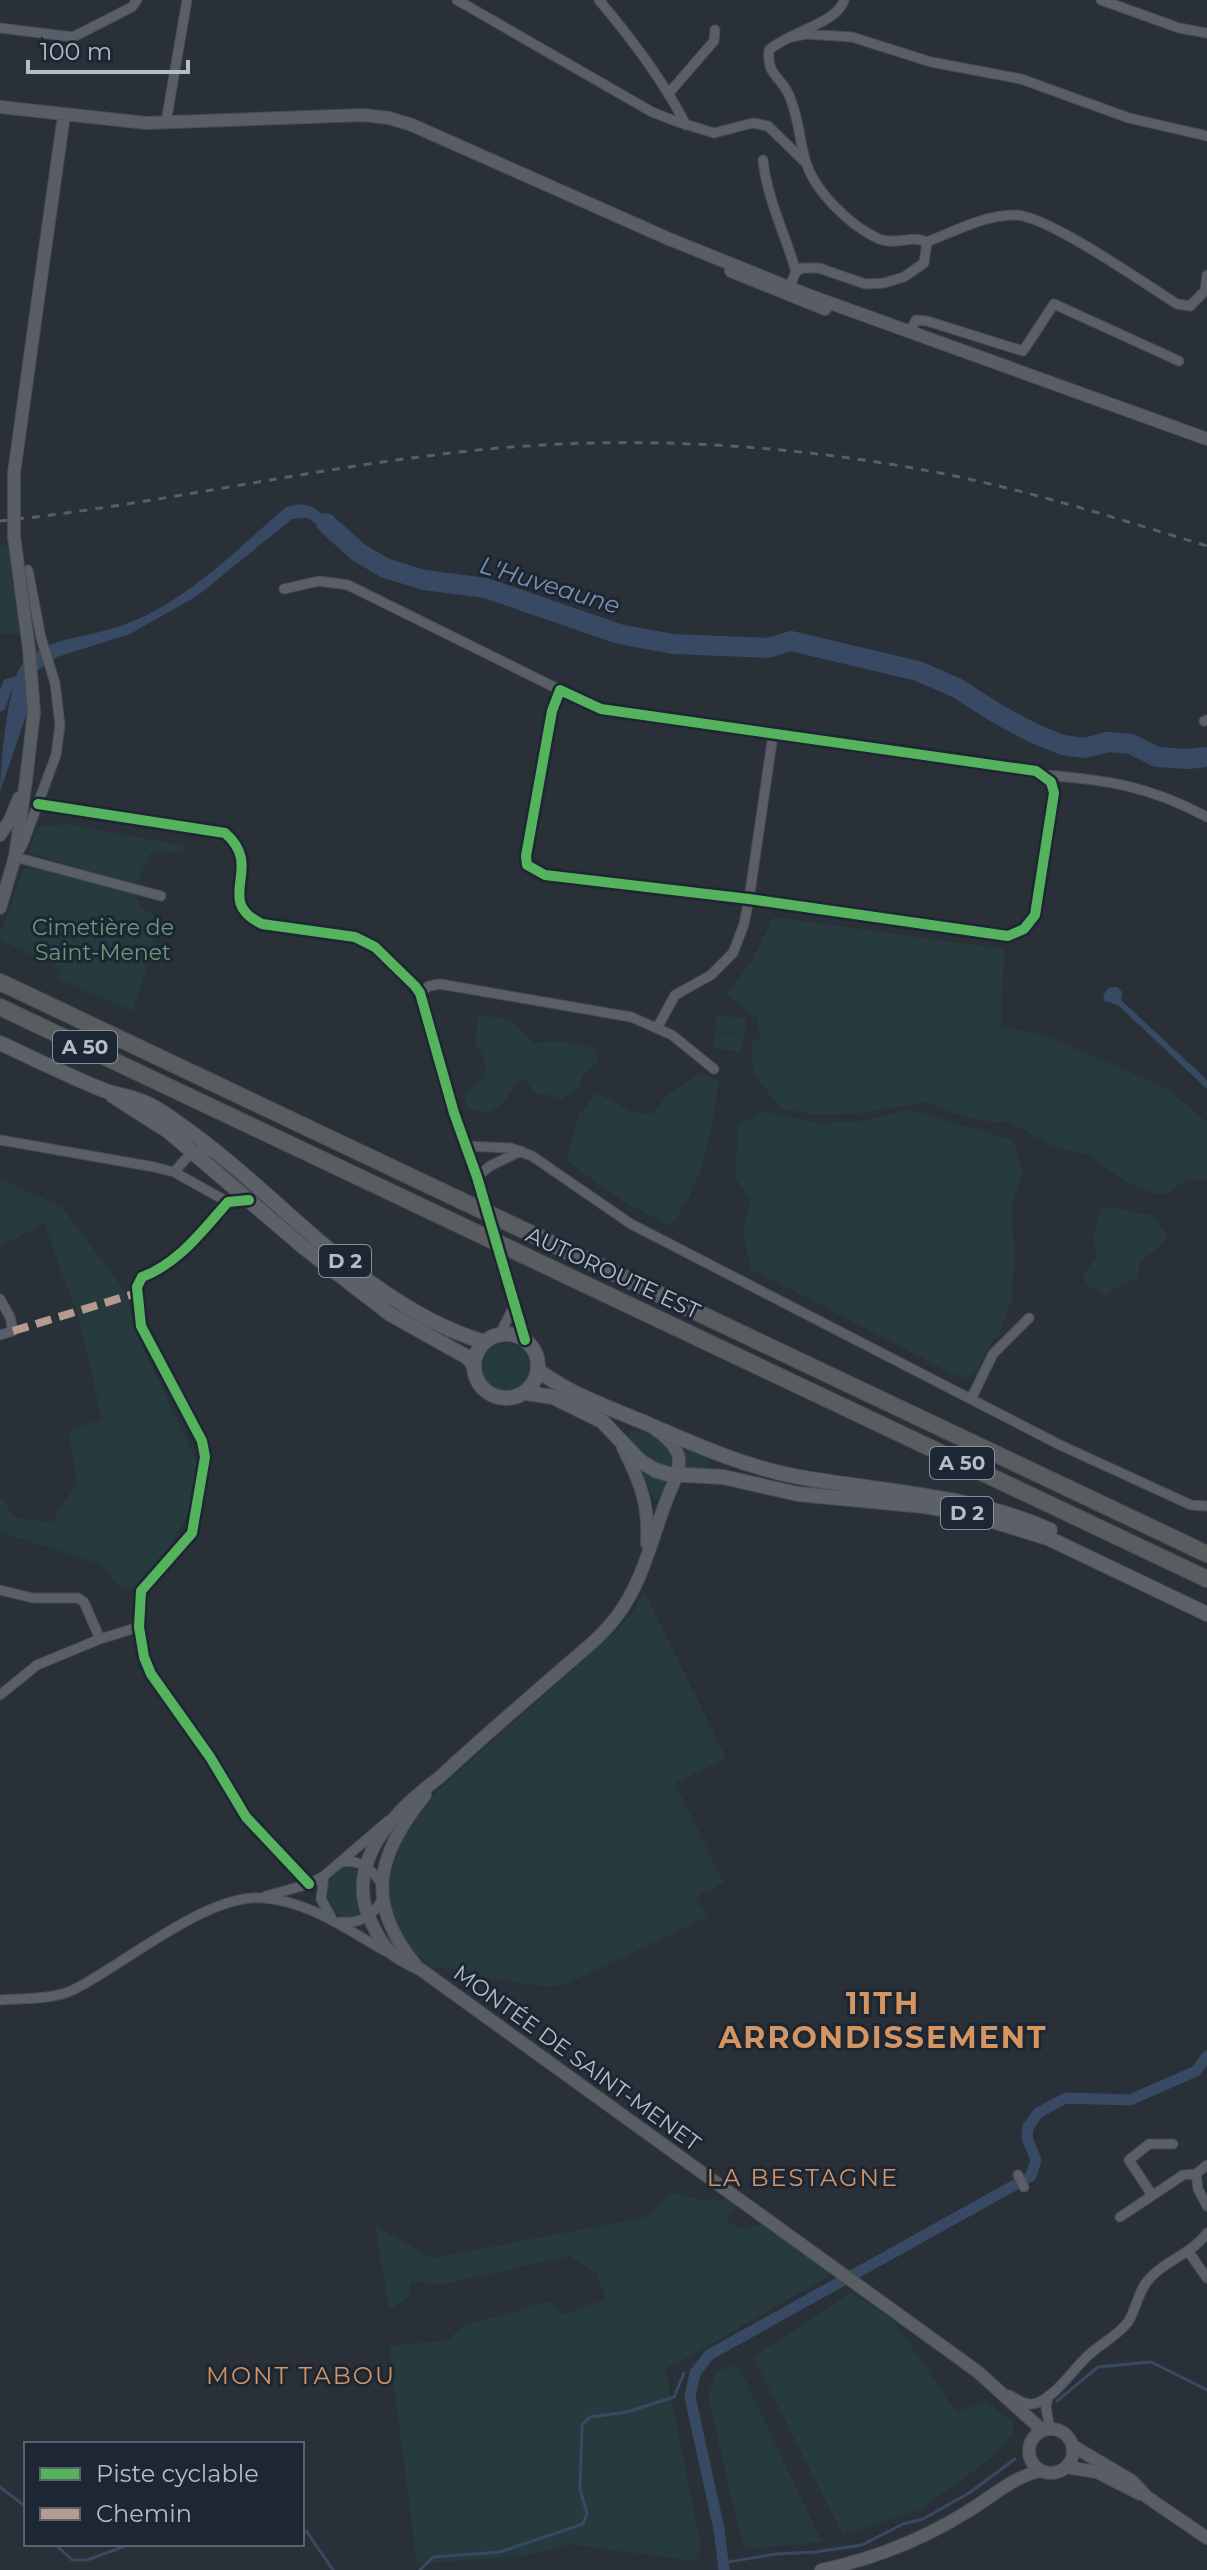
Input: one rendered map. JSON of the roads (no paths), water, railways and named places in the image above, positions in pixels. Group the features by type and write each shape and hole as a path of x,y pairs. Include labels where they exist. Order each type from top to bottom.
{"highway":[{"name":"AUTOROUTE EST","path":"0,983 1207,1554"},
{"name":"AUTOROUTE EST","path":"0,1007 1207,1579"}],"main road":[{"path":"0,107 146,123 363,115 389,118 412,125 669,239 700,258 856,320 909,333 1207,439"},
{"path":"1,903 15,857 34,712 15,550 13,505 16,460 64,115"},
{"path":"0,835 10,820 26,780"},
{"path":"0,854 15,857"},
{"name":"D 2","path":"0,1043 107,1091 139,1100 178,1123 310,1234 389,1294 454,1333 484,1342"},
{"name":"D 2","path":"107,1091 168,1131 302,1246 390,1314 467,1357 474,1365"},
{"path":"500,1334 517,1335 534,1348 539,1371 526,1393 502,1398 489,1394 477,1380 474,1365 476,1353 484,1342 500,1334"},
{"name":"D 2","path":"539,1371 574,1392 734,1460 797,1477 908,1491 988,1507 1037,1524 1207,1604"},
{"name":"D 2","path":"526,1393 553,1397 602,1421 640,1461 655,1470 668,1474 709,1475 798,1494 924,1506 970,1514 1048,1538 1207,1614"},
{"path":"646,1423 674,1446 679,1474"},
{"name":"MONTÉE DE SAINT-MENET","path":"611,1428 642,1486 648,1522 646,1557"},
{"name":"MONTÉE DE SAINT-MENET","path":"679,1474 632,1592 605,1630 393,1817 377,1840 366,1866 363,1890 368,1916 391,1953 420,1969 907,2320 995,2387 1041,2432"},
{"path":"666,1502 679,1488 709,1475"},
{"name":"MONTÉE DE SAINT-MENET","path":"420,1969 399,1943 383,1898 382,1884 385,1860 398,1831 437,1780"},
{"path":"1040,2471 1028,2453 1041,2432 1064,2433 1073,2446 1132,2481 1147,2497"},
{"path":"821,2570 891,2550 970,2511 1023,2475 1040,2471 1056,2473 1066,2467 1072,2457 1073,2446"},
{"path":"1023,2475 1030,2460"},
{"path":"1066,2467 1097,2472 1147,2497 1207,2538"}],"street":[{"path":"0,28 73,37 132,7 137,0"},
{"path":"166,122 187,0"},
{"path":"457,0 652,112 714,133 740,125 760,123 768,126 806,163 842,215 881,240 897,242 917,238 927,242 997,216 1021,215 1065,233 1177,304 1190,306 1206,290 1207,275"},
{"path":"599,0 625,31 686,125"},
{"path":"788,38 835,16 844,0"},
{"path":"1101,0 1179,28 1207,33"},
{"path":"668,94 714,41 715,30"},
{"path":"806,163 787,92 768,63 769,50 779,41 806,34 852,37 931,62 1021,79 1129,118 1207,136"},
{"path":"763,160 768,192 785,231 796,272"},
{"path":"788,291 796,272 802,268 819,268 865,284 904,277 920,268 927,252 927,242"},
{"path":"909,333 916,320 927,321 1023,351 1054,304 1179,361"},
{"path":"28,570 60,725 59,741 38,804 15,857 161,896"},
{"path":"284,589 319,581 348,585 601,709 1036,771 1051,782 1054,793 1035,915 1024,929 1008,936 749,899 545,875 527,865 552,711 560,690"},
{"path":"657,1028 675,995 711,975 733,953 749,899 773,735"},
{"path":"1044,775 1133,786 1180,802 1207,817"},
{"path":"38,804 225,833 235,842 243,859 239,899 243,911 251,919 262,924 355,937 375,947 420,993 483,1198"},
{"path":"420,993 429,986 440,984 631,1017 672,1035 714,1069"},
{"path":"0,1140 154,1167 174,1172 228,1202 249,1200"},
{"path":"465,1146 511,1148 532,1156 631,1224 1060,1445 1191,1505 1207,1506"},
{"path":"174,1172 193,1152 203,1148 221,1157"},
{"path":"477,1177 496,1162 521,1151"},
{"path":"228,1202 176,1258 159,1271 142,1277 137,1287 141,1326 202,1441 205,1457 192,1533 141,1591 139,1627 144,1657 151,1674 210,1757 246,1817 309,1884"},
{"path":"499,1256 525,1340"},
{"path":"0,1299 10,1317 13,1331 0,1335"},
{"path":"500,1334 512,1313 514,1302"},
{"path":"971,1399 993,1354 1029,1318"},
{"path":"0,1603 4,1591 33,1598 78,1598 84,1602 100,1639"},
{"path":"0,1695 37,1665 139,1627"},
{"name":"MONTÉE DE SAINT-MENET","path":"0,2000 71,1992 197,1916 232,1900 262,1897 309,1884 324,1876 361,1841 393,1817"},
{"path":"341,1862 366,1866 382,1884"},
{"path":"324,1876 321,1899 335,1921"},
{"path":"262,1897 290,1902 335,1921 391,1953"},
{"path":"335,1921 353,1923 368,1916 383,1898"},
{"path":"1152,2195 1129,2160 1149,2144 1173,2144"},
{"path":"1120,2217 1183,2175 1196,2174 1207,2165"},
{"path":"1196,2174 1198,2189 1207,2206"},
{"path":"1018,2175 1024,2187"},
{"path":"995,2387 1027,2404 1048,2396 1089,2354 1120,2333 1131,2318 1143,2286 1151,2276 1200,2242 1207,2233"},
{"path":"1188,2251 1207,2278"},
{"path":"1041,2432 1048,2396"}],"water":[{"path":"301,504 313,507 351,535 340,547 320,526 307,518 292,519 197,596 130,634 57,657 35,672 29,707 0,792 9,704 18,671 24,662 53,644 120,626 158,609 208,575 286,507"},
{"path":"1117,987 1122,992 1121,1000 1207,1080 1207,1089 1118,1005 1105,1001 1106,990"}],"waterway":[{"name":"L'Huveaune","path":"326,523 358,552 385,568 424,580 486,588 619,634 673,644 768,648 791,641 918,671 957,688 1035,734 1063,745 1084,748 1108,742 1131,744 1157,757 1207,757"},
{"path":"0,706 8,684 28,678"},
{"path":"853,2275 1031,2176 1036,2160 1027,2137 1028,2127 1038,2113 1066,2098 1130,2100 1196,2071 1207,2056"},
{"path":"724,2570 719,2529 690,2397 695,2373 709,2355 842,2281"},
{"path":"1057,2401 1098,2367 1151,2362 1207,2390"},
{"path":"420,2570 433,2557 500,2552 583,2524 587,2513 580,2489 582,2425 590,2417 627,2412 674,2397 684,2373"},
{"path":"728,2562 862,2545 903,2524 923,2519 969,2493 1015,2459"},
{"path":"0,2487 24,2505"},
{"path":"304,2531 333,2570"},
{"path":"57,2546 72,2560 87,2560 126,2546"}],"railway":[{"path":"0,521 128,504 447,453 565,444 673,443 834,456 940,473 1041,497 1207,546"}],"district":[{"name":"11TH ARRONDISSEMENT","path":"883,2020"},
{"name":"LA BESTAGNE","path":"803,2177"},
{"name":"MONT TABOU","path":"301,2375"}],"park label":[{"name":"Cimetière de Saint-Menet","path":"103,940"}]}
